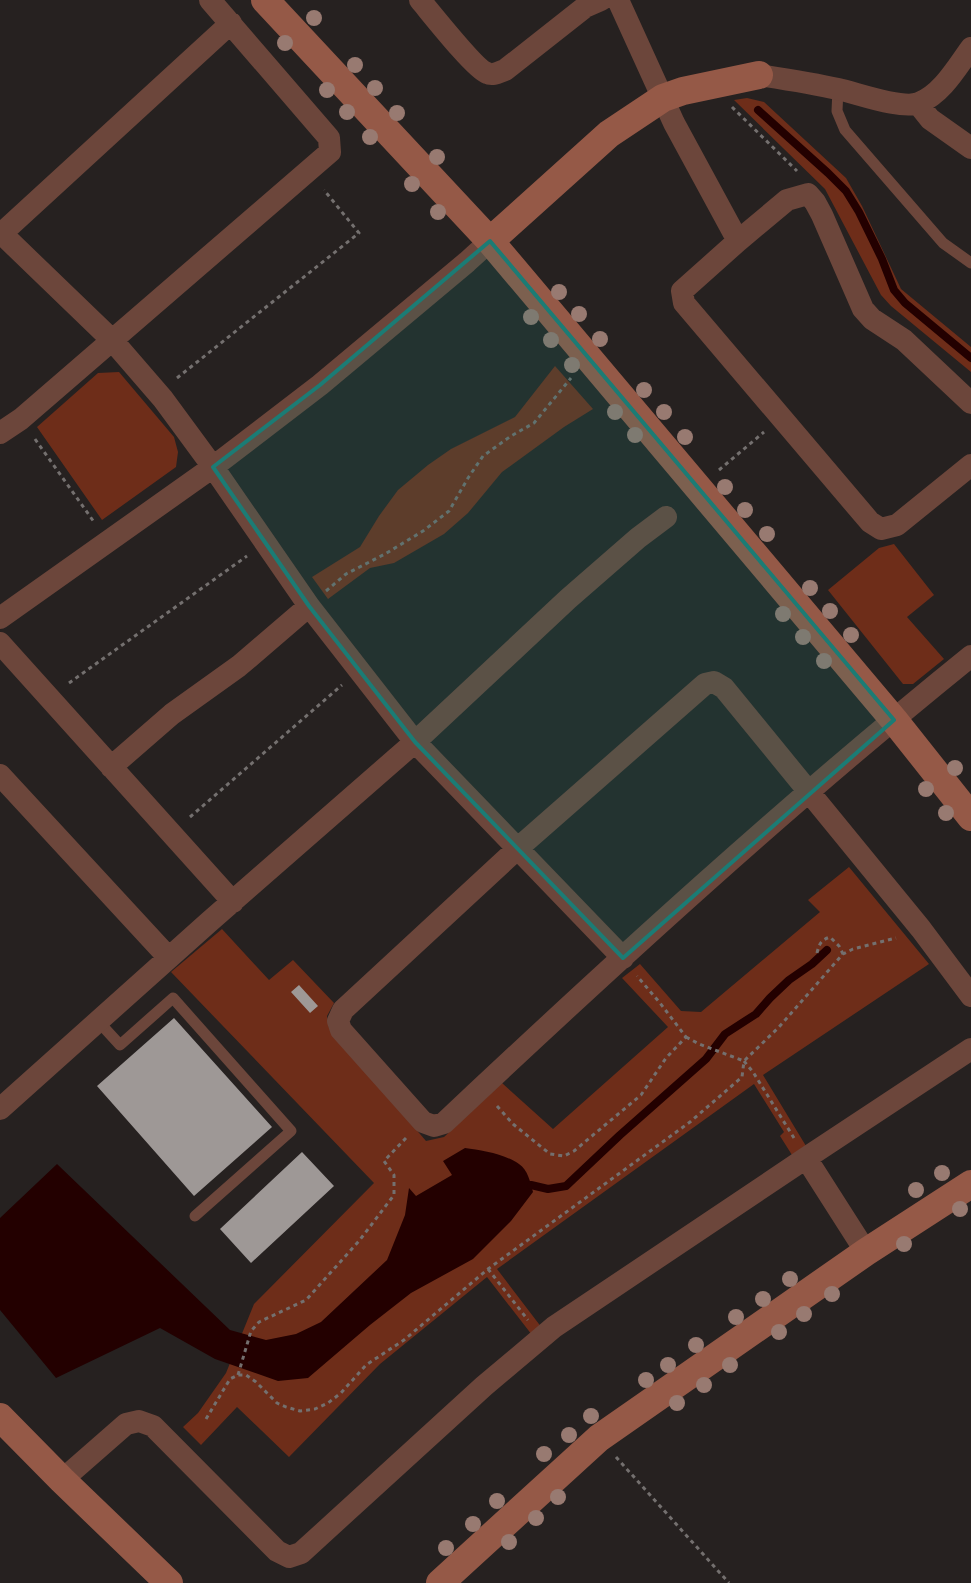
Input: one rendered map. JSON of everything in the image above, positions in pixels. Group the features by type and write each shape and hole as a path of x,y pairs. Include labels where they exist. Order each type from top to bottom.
{"street":[{"path":"0,433 21,419 330,152 329,138 210,0"},
{"path":"265,0 490,241 894,720 971,817"},
{"path":"420,0 475,64 486,73 494,74 505,70 585,7 600,0"},
{"path":"618,0 674,123 738,241"},
{"path":"231,23 0,234 112,340 163,399 213,467 309,606 415,742 623,958"},
{"path":"0,618 213,467 320,385 467,262 609,134 663,98 683,91 759,75 838,89 900,105 918,104 933,94 949,78 971,48"},
{"path":"918,104 930,119 971,148"},
{"path":"971,403 904,340 872,319 863,309 822,215 808,194 787,200 682,291 684,302 870,522 881,529 897,525 971,465"},
{"path":"0,1109 415,742 568,599 638,538 666,517"},
{"path":"111,767 172,714 239,666 309,606"},
{"path":"0,643 233,902"},
{"path":"971,656 918,698 809,792 623,958 444,1123 434,1126 423,1122 341,1030 338,1021 343,1010 517,849 705,684 714,682 724,688 809,792 921,929 971,996"},
{"path":"0,775 169,958"},
{"path":"62,1480 126,1424 139,1421 153,1426 277,1552 289,1557 301,1552 484,1386 554,1327 971,1049"},
{"path":"806,1158 866,1252"},
{"path":"440,1583 599,1438 866,1252 971,1184"},
{"path":"0,1417 169,1583"}],"lane":[{"path":"838,89 837,111 846,130 944,243 971,264"},
{"path":"98,1022 120,1044 173,998 290,1131 195,1216"}],"path":[{"path":"730,105 802,176 808,194"},
{"path":"170,383 359,233 308,170"},
{"path":"309,606 346,574 385,554 423,531 449,511 483,456 510,436 534,423 574,374"},
{"path":"718,471 781,417"},
{"path":"21,419 98,528"},
{"path":"49,698 266,543"},
{"path":"171,834 359,670"},
{"path":"238,1374 256,1382 277,1403 300,1411 315,1409 328,1403 341,1393 366,1365 404,1340 488,1269 690,1122 742,1077 744,1061 779,1027 843,954 853,949 921,929"},
{"path":"816,953 819,944 824,939 830,938 839,946 843,954"},
{"path":"623,958 686,1036 699,1044 744,1061 753,1072 806,1158"},
{"path":"481,1088 513,1124 550,1154 564,1156 574,1151 641,1095 666,1058 686,1036"},
{"path":"206,1419 230,1379 238,1374 251,1331 258,1322 306,1300 359,1241 394,1196 394,1175 384,1160 423,1122"},
{"path":"488,1269 541,1338"},
{"path":"599,1438 729,1583"}],"highlighted area":[{"path":"490,241 894,720 623,958 415,742 309,606 213,467 320,385"}],"shaded area":[{"path":"747,98 764,102 846,178 862,206 901,289 971,347 971,372 891,306 881,295 825,189 734,100"},
{"path":"555,366 593,409 564,427 502,472 468,513 444,534 394,563 370,568 328,599 312,577 360,547 398,490 428,465 451,449 515,417"},
{"path":"119,372 174,437 178,452 176,467 102,520 37,427 98,373"},
{"path":"894,544 934,595 907,617 944,659 913,684 903,684 828,590 879,548"},
{"path":"849,867 929,964 763,1075 806,1146 792,1155 780,1136 784,1132 754,1084 497,1269 542,1328 532,1335 487,1277 380,1364 289,1457 237,1407 201,1445 183,1427 198,1413 226,1373 254,1304 374,1183 171,972 222,929 269,980 293,960 334,1003 327,1016 329,1028 426,1141 444,1137 502,1083 553,1129 668,1027 622,978 640,964 681,1011 701,1012 820,912 808,900"},
{"path":"465,1148 500,1155 519,1164 527,1173 533,1192 511,1221 473,1259 411,1293 308,1378 278,1381 215,1359 160,1328 56,1378 0,1310 0,1218 57,1164 230,1330 266,1340 296,1334 321,1322 387,1260 405,1215 409,1188 416,1196 452,1175 443,1161"}],"building":[{"path":"299,985 318,1006 310,1013 291,992"},
{"path":"174,1018 272,1127 194,1196 97,1086"},
{"path":"302,1152 334,1186 251,1263 220,1229"}],"waterway":[{"path":"758,110 846,191 859,212 882,259 894,290 905,303 971,358"},
{"path":"531,1185 548,1189 566,1186 706,1059 725,1034 756,1014 789,980 812,964 827,950"}]}
